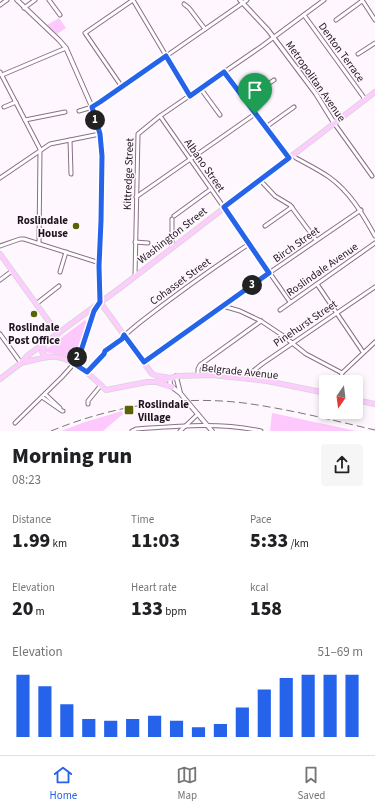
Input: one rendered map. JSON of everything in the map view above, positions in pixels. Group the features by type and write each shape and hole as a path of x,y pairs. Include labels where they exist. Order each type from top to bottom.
{"main road":[{"name":"Washington Street","path":"0,379 28,356 375,92"},
{"path":"0,254 58,334"},
{"path":"73,363 80,354 94,311 100,302 152,374 159,377 173,377"},
{"path":"79,318 87,318 89,320 89,326"},
{"path":"44,344 42,352 45,356 63,359 73,363 87,372 101,385"},
{"path":"21,363 50,357"},
{"path":"146,382 152,379 152,374"},
{"name":"Belgrade Avenue","path":"101,385 106,390 146,382 155,382 173,377 198,375 248,378 319,392"},
{"path":"155,382 163,383 172,387"},
{"path":"363,401 375,404"}],"street":[{"path":"0,5 7,0"},
{"path":"23,0 18,1 66,48 92,107 100,134 102,156 100,302"},
{"path":"24,8 35,0"},
{"path":"49,0 60,15"},
{"path":"122,87 85,33 133,0 190,96"},
{"name":"Kittredge Street","path":"135,276 137,135 160,116 262,46 273,36 324,0"},
{"path":"336,20 362,0 375,20"},
{"path":"79,111 92,107 100,102 243,1"},
{"name":"Metropolitan Avenue","path":"243,1 273,36 316,94 334,123 372,176"},
{"path":"184,4 189,8 205,29"},
{"name":"Denton Terrace","path":"304,15 365,99"},
{"path":"358,54 375,43"},
{"path":"39,244 40,149 1,73 66,48"},
{"path":"224,72 255,114 291,156 328,176 347,194 361,210 375,236"},
{"path":"245,100 274,80"},
{"path":"201,89 220,115"},
{"path":"4,107 16,102"},
{"path":"266,127 294,107"},
{"path":"25,120 65,112"},
{"path":"136,197 255,114"},
{"name":"Albano Street","path":"160,116 290,302"},
{"path":"0,178 40,149 50,144 100,134"},
{"path":"70,140 71,174"},
{"path":"260,180 275,196 288,202 316,240"},
{"path":"173,246 173,218 211,188"},
{"path":"265,226 292,207"},
{"name":"Birch Street","path":"144,362 316,240 361,210"},
{"path":"0,246 20,239 100,263"},
{"path":"135,242 148,243"},
{"name":"Roslindale Avenue","path":"280,310 375,243"},
{"name":"Cohasset Street","path":"87,372 105,351 122,339 124,335 181,291 249,244"},
{"path":"60,272 66,252"},
{"path":"0,280 12,271"},
{"path":"317,284 363,352"},
{"path":"36,304 59,286"},
{"name":"Pinehurst Street","path":"248,378 252,372 262,364 375,287"},
{"path":"222,306 240,311 261,322 282,335 306,354 342,373 375,342"},
{"path":"198,375 200,365 261,322"},
{"path":"0,334 21,363"},
{"path":"15,423 45,394 73,363"},
{"path":"173,377 170,383 172,387 180,393 212,431"},
{"path":"173,377 180,393"},
{"path":"88,404 88,400 101,385"},
{"path":"42,397 62,412 64,411 45,394"},
{"path":"180,431 198,414"},
{"path":"132,431 136,428 142,430 207,425 261,431"},
{"path":"238,431 241,428"}],"shaded area":[{"path":"59,18 66,28 57,34 47,25"},
{"path":"85,320 87,323 76,353 67,357 46,352 45,350"},
{"path":"122,411 123,414 103,431 61,431 85,422"},
{"path":"272,413 357,431 270,431"}],"railway":[{"path":"51,431 74,422 121,409 195,400 260,405 375,430"}],"place":[{"name":"Roslindale House","path":"76,226"},
{"name":"Roslindale Post Office","path":"34,314"},
{"name":"Roslindale Village","path":"129,410"}],"route":[{"path":"166,56 178,73 190,96 224,72 255,114 289,158 224,207 269,273 144,362 124,335 122,339 105,351 87,372 73,363 80,354 94,311 100,302 99,266 102,156 100,134 92,107 166,56"}]}
